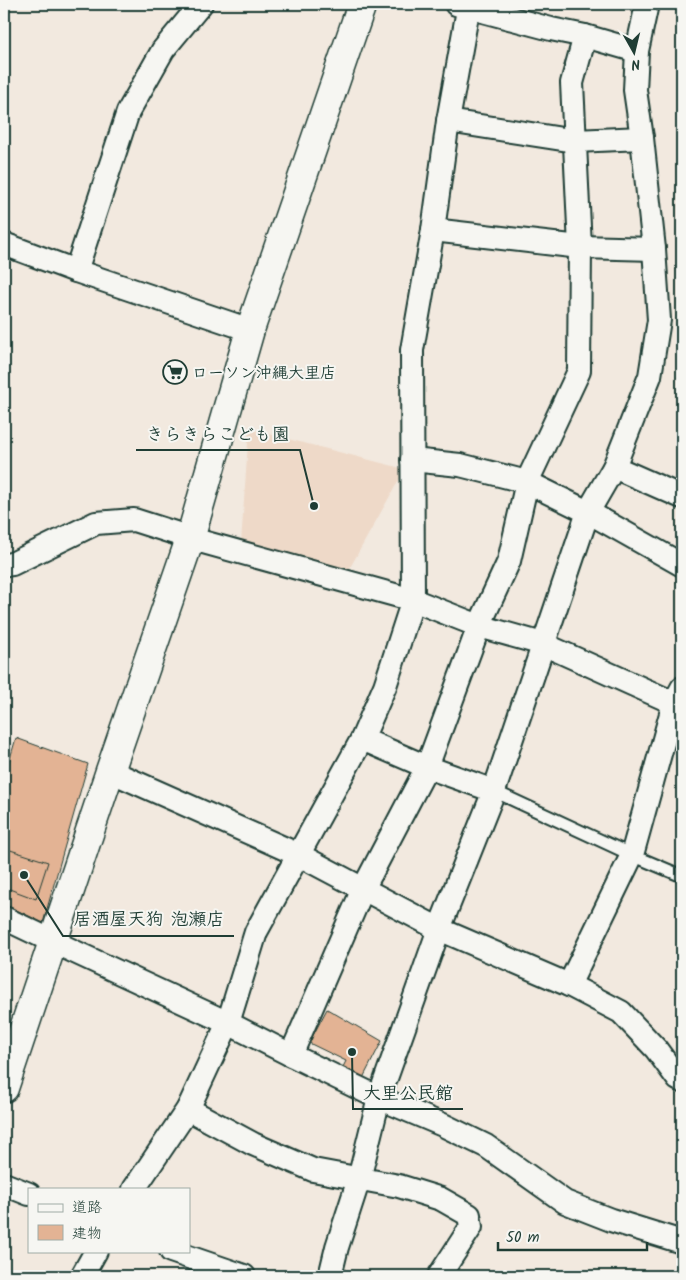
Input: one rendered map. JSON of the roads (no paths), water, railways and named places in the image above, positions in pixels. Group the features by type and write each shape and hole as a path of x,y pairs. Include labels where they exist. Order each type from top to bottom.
{"street":[{"path":"76,271 128,112 162,50 201,4"},
{"path":"4,1088 190,538 250,330 362,4"},
{"path":"330,1276 337,1247 359,1179 379,1098 439,929 494,791 588,512 614,467 650,376 658,320 654,249 635,90 637,51 647,4"},
{"path":"135,1188 188,1109 228,1023 256,932 362,739 386,686 413,600 412,350 433,230 464,5 637,51"},
{"path":"291,1055 363,889 427,767 479,626 509,561 527,482 578,371 580,247 572,83 586,36"},
{"path":"448,121 575,141 642,138"},
{"path":"433,230 580,247 654,249"},
{"path":"4,244 76,271 250,330"},
{"path":"412,460 460,465 527,482 588,512 682,565"},
{"path":"614,467 682,497"},
{"path":"4,565 12,564 96,523 134,520 190,538 413,600 479,626 543,644 680,700 632,855 569,985"},
{"path":"362,739 427,767 494,791"},
{"path":"110,771 299,855 439,929 569,985 621,1012 656,1049 678,1079 682,1081"},
{"path":"4,918 228,1023 379,1098 443,1125 486,1146 565,1202 610,1220 682,1242"},
{"path":"188,1109 253,1144 314,1170 399,1186 442,1199 469,1215 470,1227 439,1276"},
{"path":"4,1184 28,1194"},
{"path":"82,1276 95,1252"},
{"path":"174,1252 244,1276"}],"lane":[{"path":"494,791 682,876"}],"place":[{"name":"ローソン沖縄大里店","path":"175,372"},
{"name":"きらきらこども園","path":"314,506"},
{"name":"居酒屋天狗 泡瀬店","path":"24,875"},
{"name":"大里公民館","path":"352,1052"}]}
